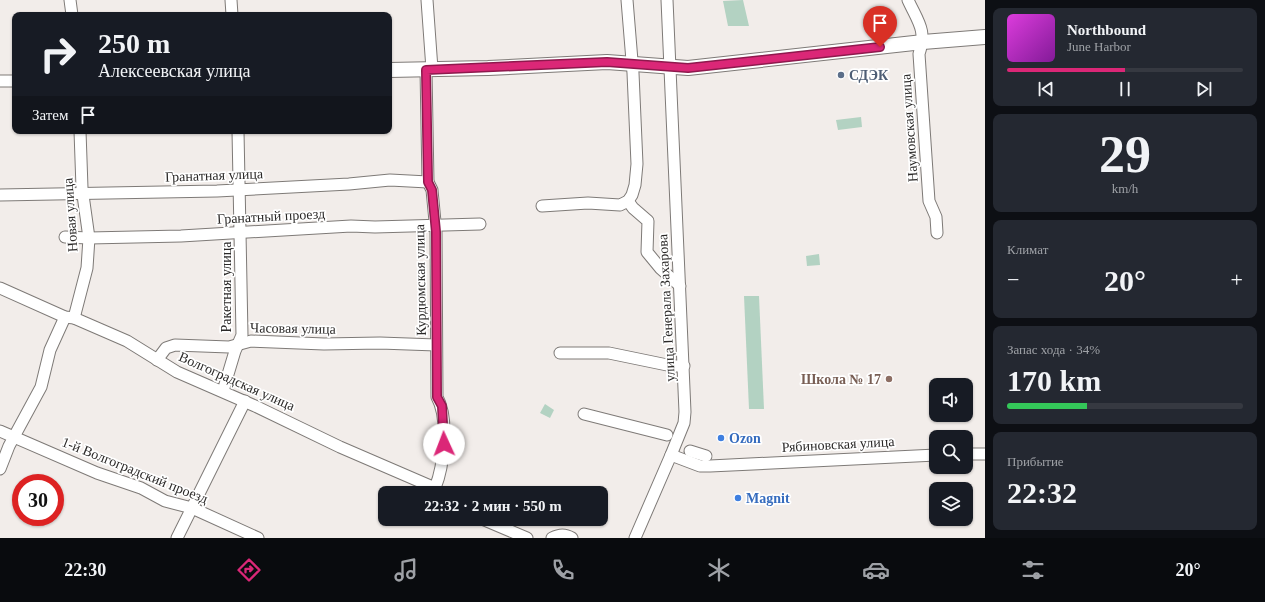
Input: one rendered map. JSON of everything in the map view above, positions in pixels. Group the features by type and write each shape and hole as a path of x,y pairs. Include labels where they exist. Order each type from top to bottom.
{"street":[{"path":"70,0 72,12"},
{"path":"231,0 232,12"},
{"name":"Курдюмская улица","path":"427,0 429,69 428,182 432,190 436,232 437,397 442,406 444,444 438,486"},
{"path":"542,206 588,203 620,205 628,201 635,185 637,164 627,0"},
{"name":"улица Генерала Захарова","path":"634,538 672,455 684,423 684,366 667,0"},
{"name":"Наумовская улица","path":"908,0 922,30 923,42 919,54 929,201 936,217 937,233"},
{"path":"392,70 607,62 688,68 923,42 985,37"},
{"path":"0,81 12,81"},
{"name":"Новая улица","path":"0,469 14,438 41,387 50,350 70,318 87,268 89,238 84,195 80,134"},
{"name":"Ракетная улица","path":"222,392 242,335 243,313 241,296 238,134"},
{"name":"Гранатная улица","path":"0,195 84,195 240,190 390,180 421,183 428,182"},
{"path":"628,201 633,208 648,221 647,252 661,269 680,286"},
{"name":"Гранатный проезд","path":"65,237 89,238 181,236 351,226 375,227 435,224 480,224"},
{"name":"Волгоградская улица","path":"0,288 127,341 177,372 245,401 340,447 426,486"},
{"name":"Часовая улица","path":"157,360 166,348 175,345 229,347 239,343 251,341 324,344 380,343 436,345"},
{"path":"560,352 609,353 672,366 684,366"},
{"path":"177,538 245,401"},
{"path":"584,414 666,435"},
{"name":"1-й Волгоградский проезд","path":"0,432 97,473 141,488 165,501 192,508 258,538"},
{"path":"690,451 706,456"},
{"path":"973,454 985,454"},
{"name":"Рябиновская улица","path":"672,455 700,466 929,455"},
{"path":"499,526 527,538"},
{"path":"552,538 558,535 566,535 572,538"}],"green space":[{"path":"743,0 749,26 728,26 723,1"},
{"path":"861,117 862,127 838,130 836,120"},
{"path":"819,254 820,265 807,266 806,256"},
{"path":"744,296 759,296 764,409 749,409"},
{"path":"545,404 554,410 550,418 540,413"}],"place":[{"name":"СДЭК","path":"841,75"},
{"name":"Школа № 17","path":"889,379"},
{"name":"Ozon","path":"721,438"},
{"name":"Magnit","path":"738,498"}],"route":[{"path":"444,444 442,406 437,397 436,232 432,190 428,182 426,70 607,62 688,68 880,47"}]}
